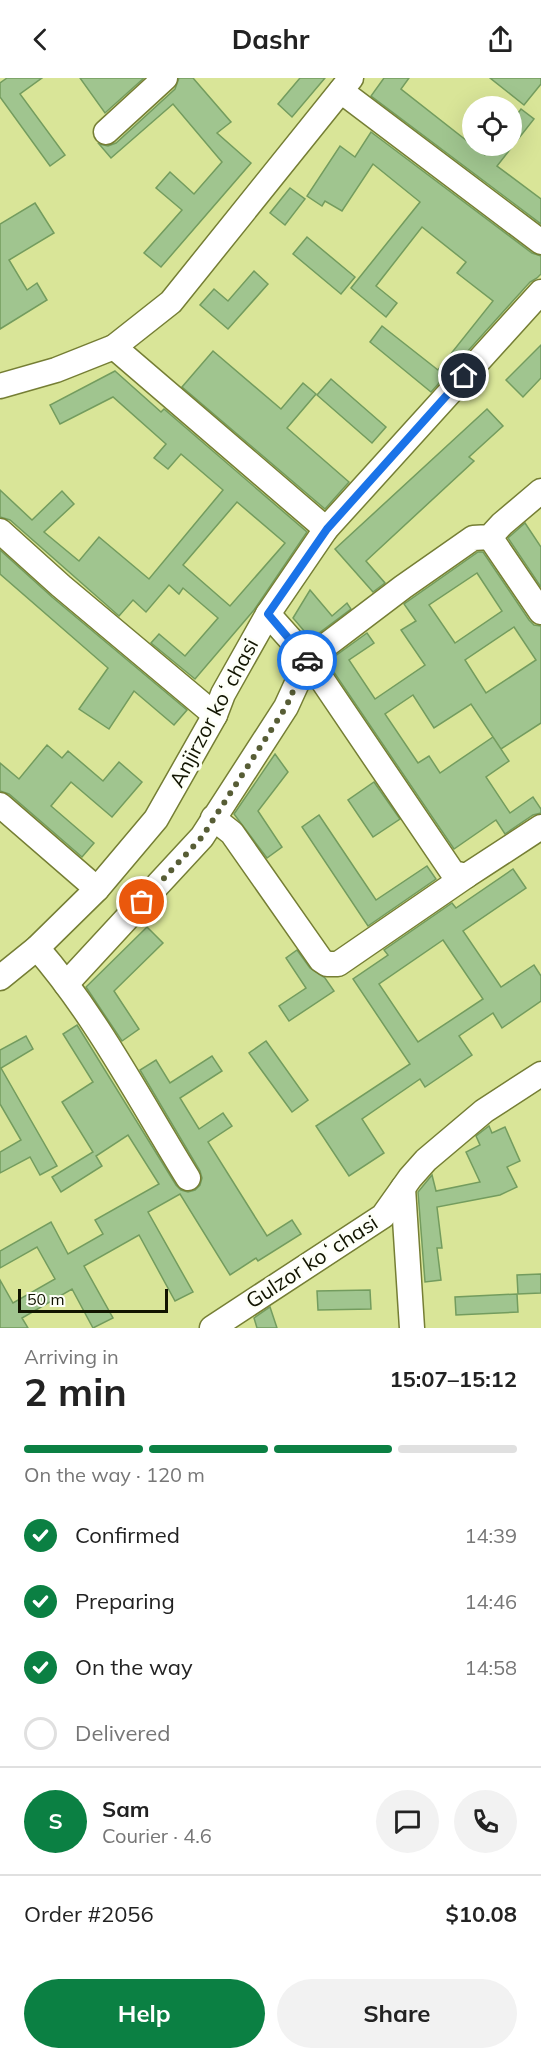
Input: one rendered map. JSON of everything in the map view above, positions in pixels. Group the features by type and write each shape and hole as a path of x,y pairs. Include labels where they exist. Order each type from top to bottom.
{"street":[{"path":"106,132 165,78"},
{"path":"0,386 56,370 114,347 171,303 346,85 541,242"},
{"name":"Anjirzor koʻchasi","path":"0,978 37,948 98,889 156,819 215,715 223,694 268,614 327,529 541,292"},
{"path":"114,347 327,529"},
{"path":"66,984 202,837 286,707 308,659 403,587 473,538 490,537 541,491"},
{"path":"0,531 61,586 215,715"},
{"path":"490,537 541,612"},
{"path":"268,614 308,659 453,873 466,876"},
{"path":"0,805 98,889"},
{"path":"213,818 232,833 321,960 327,964 338,964 541,826"},
{"path":"37,948 66,984 93,1024 188,1178"},
{"name":"Gulzor koʻchasi","path":"212,1328 383,1216 426,1160 484,1111 541,1074"},
{"name":"Gulzor koʻchasi","path":"403,1188 412,1328"}],"building":[{"path":"7,78 42,78 20,94 65,155 50,166 0,97 0,83"},
{"path":"80,78 144,78 105,113"},
{"path":"179,78 193,78 231,122 217,133 251,163 161,267 144,253 182,210 156,188 170,172 194,194 222,162 173,104 111,158 99,144 108,146 116,143 175,89"},
{"path":"300,78 325,78 292,117 278,104"},
{"path":"384,78 409,78 401,89 462,137 462,156 505,156 497,166 541,199 541,224 371,96"},
{"path":"490,78 541,78 541,84 524,105 522,96 513,96"},
{"path":"522,110 534,119 522,134"},
{"path":"371,132 532,253 541,256 541,274 530,282 431,392 370,342 382,326 438,370 493,301 457,273 466,262 422,227 376,286 397,303 386,317 351,288 420,202 373,164 342,211 325,201 322,206 307,196 340,146 355,157"},
{"path":"290,188 305,199 285,225 270,213"},
{"path":"35,203 54,233 9,260 27,290 37,283 47,300 0,329 0,224"},
{"path":"307,237 355,277 341,294 293,254"},
{"path":"254,271 268,284 228,329 200,305 214,289 228,301"},
{"path":"541,345 541,378 523,397 506,380"},
{"path":"213,351 281,409 303,383 316,394 287,428 349,482 325,509 182,387"},
{"path":"115,371 161,412 164,409 307,532 254,610 195,679 151,643 159,634 185,656 218,618 183,588 179,594 169,585 146,612 133,600 119,616 10,520 0,517 0,490 32,520 62,491 74,504 44,532 79,561 99,537 149,579 223,490 181,454 168,469 154,458 166,444 113,397 60,424 50,405","holes":["237,502 285,543 230,606 183,565"]},
{"path":"331,379 386,427 372,443 317,395"},
{"path":"487,409 503,426 469,457 474,461 366,561 385,583 373,592 335,549"},
{"path":"525,523 541,547 541,587 508,538"},
{"path":"0,550 52,597 187,710 174,725 134,691 109,729 79,709 108,668 0,574"},
{"path":"478,552 483,552 529,620 534,625 541,626 541,723 501,749 509,761 486,777 510,813 533,797 541,813 533,815 505,834 496,820 454,849 327,662 367,633 374,643 349,660 375,699 425,665 401,630 416,621 404,604","holes":["477,573 502,611 455,643 429,605","514,627 536,660 486,693 465,660","413,695 434,728 471,704 493,737 440,773 429,756 418,763 385,714"]},
{"path":"310,590 332,616 347,603 351,609 311,639 293,618"},
{"path":"47,745 62,758 68,751 103,781 119,762 142,782 112,817 71,782 51,806 94,843 82,857 9,794 0,791 0,763 19,779"},
{"path":"275,754 288,772 258,811 282,847 267,858 234,814"},
{"path":"374,782 400,819 373,837 348,800"},
{"path":"319,815 376,900 427,866 436,879 368,926 302,827"},
{"path":"513,869 526,888 463,931 501,987 534,965 541,976 541,1001 502,1028 493,1013 459,1036 472,1055 425,1087 420,1079 362,1119 384,1153 349,1176 316,1126 410,1064 353,979 388,955 384,950 452,903 456,908","holes":["443,940 483,999 418,1042 379,984"]},
{"path":"147,927 163,943 114,991 139,1029 122,1041 86,987"},
{"path":"297,950 310,968 325,978 334,991 289,1021 279,1006 306,988 286,958"},
{"path":"77,1025 176,1185 188,1192 200,1185 202,1178 200,1171 140,1070 156,1060 170,1083 212,1056 222,1071 180,1098 199,1129 223,1113 232,1126 208,1142 267,1236 292,1220 301,1234 258,1261 256,1258 230,1275 180,1194 148,1212 193,1292 175,1301 139,1235 84,1266 113,1318 93,1328 72,1289 22,1318 28,1328 0,1328 0,1280 13,1303 55,1279 37,1247 0,1268 0,1251 51,1222 68,1254 103,1234 95,1220 159,1184 128,1135 96,1156 102,1166 61,1192 52,1177 93,1152 62,1102 93,1082 63,1034"},
{"path":"26,1036 33,1049 1,1068 57,1166 40,1175 30,1157 0,1173 0,1152 21,1140 0,1104 0,1050"},
{"path":"266,1041 308,1100 292,1112 249,1053"},
{"path":"489,1126 492,1133 505,1127 520,1161 507,1167 517,1187 500,1195 437,1207 442,1248 437,1248 441,1280 425,1282 418,1192 432,1175 436,1191 480,1182 466,1152 480,1145 476,1136"},
{"path":"541,1274 541,1293 518,1294 517,1275"},
{"path":"370,1290 371,1309 318,1310 317,1291"},
{"path":"517,1294 518,1312 456,1315 455,1297"},
{"path":"270,1307 277,1328 257,1328 254,1318"}],"way so far":[{"path":"142,902 202,837 286,707 307,660"}],"route":[{"path":"307,660 268,614 327,529 464,376"}]}
